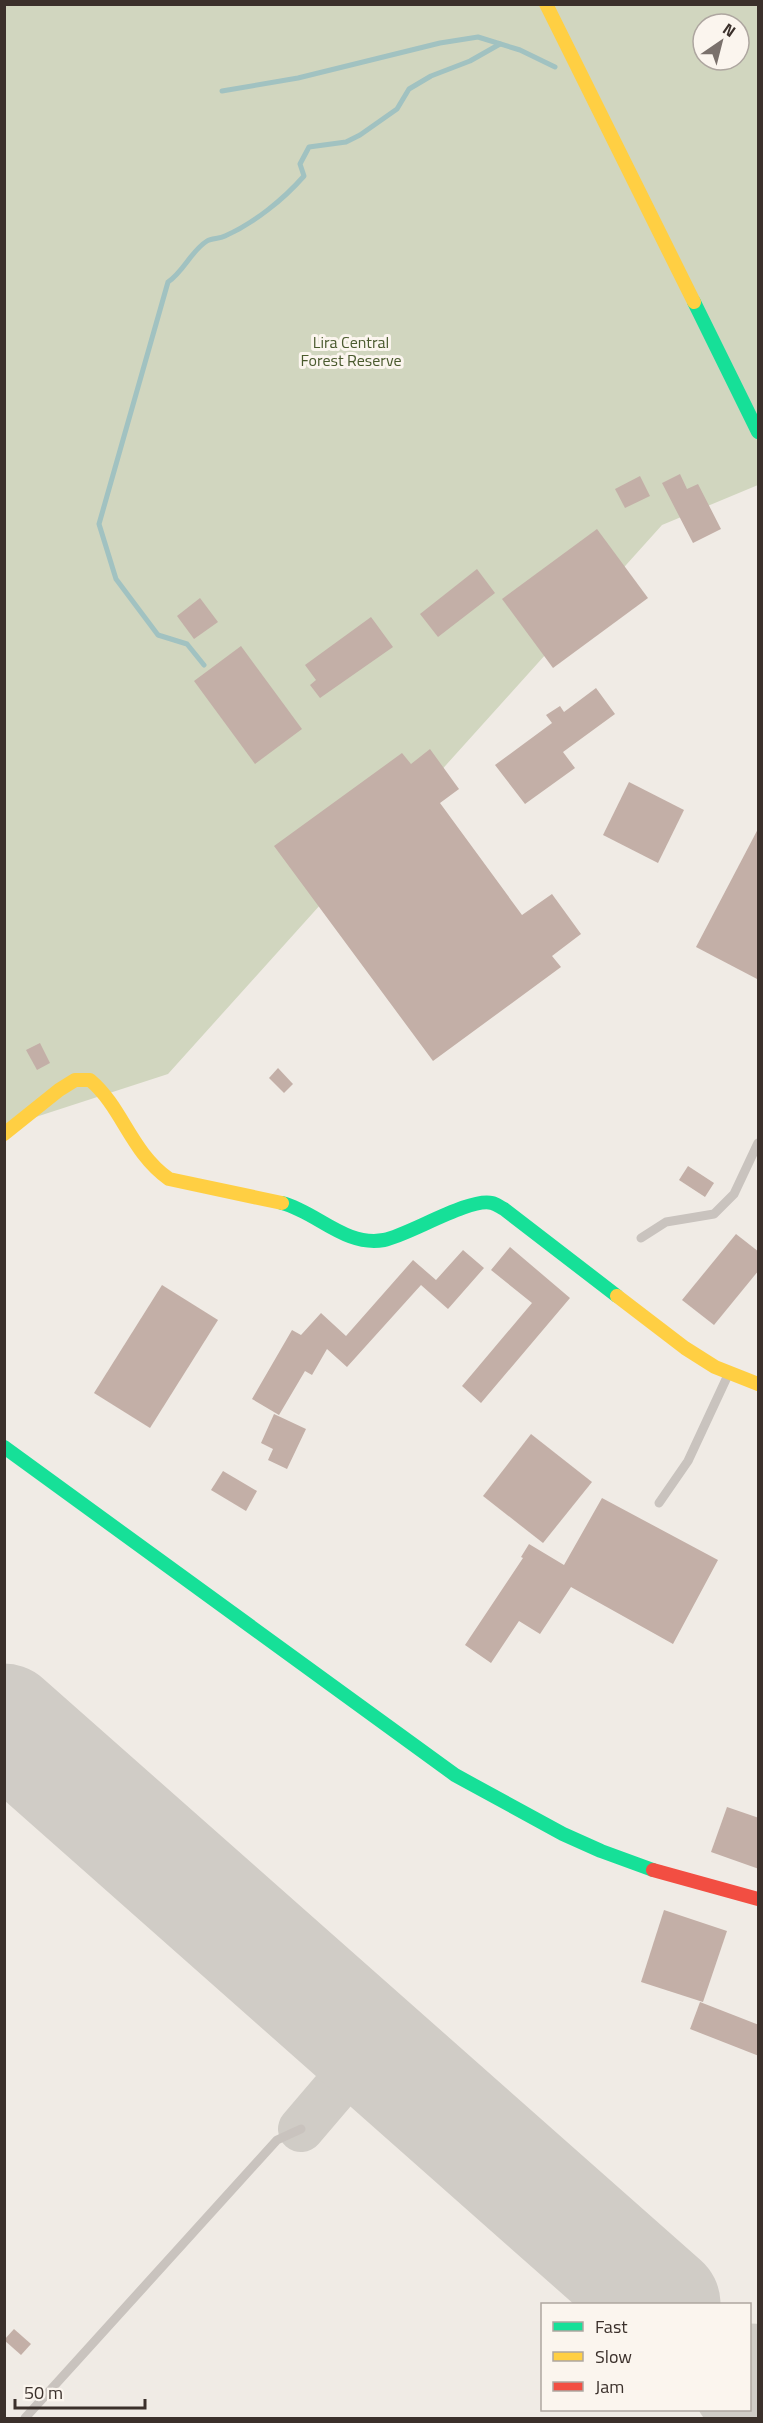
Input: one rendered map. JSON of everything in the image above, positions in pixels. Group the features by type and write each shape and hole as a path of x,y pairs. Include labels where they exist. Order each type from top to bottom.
{"street":[{"path":"546,4 759,432"},
{"path":"4,1134 59,1090 75,1080 90,1080 103,1091 132,1140 154,1168 169,1179 190,1185 252,1195 293,1206 351,1238 383,1240 470,1206 490,1202 504,1209 685,1348 729,1373 759,1384"},
{"path":"4,1448 454,1775 511,1808 601,1851 682,1879 759,1899"}],"lane":[{"path":"641,1238 666,1222 714,1214 734,1194 759,1143"},
{"path":"659,1503 688,1461 729,1373"},
{"path":"25,2418 277,2140 301,2129"}],"green space":[{"name":"Lira Central Forest Reserve","path":"4,5 758,5 758,485 662,525 168,1074 5,1127"}],"building":[{"path":"680,474 687,489 698,484 721,529 693,543 662,483"},
{"path":"640,476 650,496 625,508 615,489"},
{"path":"597,529 648,598 553,668 502,599"},
{"path":"477,569 495,593 438,637 420,614"},
{"path":"200,598 218,622 194,639 177,616"},
{"path":"371,617 393,647 320,698 310,685 316,680 305,665"},
{"path":"241,646 302,729 255,764 194,681"},
{"path":"596,688 615,714 563,752 575,768 525,804 495,765 552,723 546,715 560,706 564,712"},
{"path":"430,749 459,789 440,803 522,915 552,894 581,934 552,956 561,967 433,1061 274,846 402,753 411,764"},
{"path":"629,782 684,810 658,863 603,835"},
{"path":"759,827 759,980 696,947"},
{"path":"40,1043 50,1063 37,1070 26,1050"},
{"path":"278,1068 293,1084 284,1093 269,1078"},
{"path":"688,1166 714,1183 705,1197 679,1180"},
{"path":"736,1234 759,1252 759,1270 714,1325 682,1300"},
{"path":"510,1247 570,1298 481,1403 462,1386 532,1303 491,1270"},
{"path":"463,1250 484,1268 448,1309 421,1285 347,1367 327,1349 312,1375 305,1371 279,1415 252,1399 292,1330 301,1335 321,1313 346,1336 413,1260 436,1280"},
{"path":"162,1285 218,1320 150,1428 94,1393"},
{"path":"274,1414 306,1429 287,1469 268,1460 273,1449 261,1443"},
{"path":"531,1434 592,1482 543,1543 483,1496"},
{"path":"223,1471 257,1491 246,1511 211,1490"},
{"path":"602,1498 718,1560 673,1644 571,1587 540,1634 519,1621 491,1663 465,1645 523,1558 521,1557 529,1544 564,1565"},
{"path":"727,1807 759,1818 759,1869 711,1852"},
{"path":"664,1910 727,1931 703,2002 641,1982"},
{"path":"700,2002 759,2025 759,2056 690,2029"},
{"path":"14,2329 31,2344 21,2355 4,2340"}],"waterway":[{"path":"222,91 298,78 440,43 478,37 520,50 555,67"},
{"path":"204,665 187,644 158,635 116,579 99,524 168,282 201,245 247,225 287,194 304,176 300,164 309,147 346,142 360,135 397,109 409,89 431,76 470,61 500,44"}],"taxiway":[{"path":"301,2129 371,2047"}],"runway":[{"path":"4,1722 661,2303"},
{"path":"751,2383 758,2390"}],"traffic: fast":[{"path":"694,302 758,432"},
{"path":"282,1203 295,1207 344,1234 370,1241 395,1237 469,1206 492,1203 504,1209 617,1296"},
{"path":"4,1447 455,1775 563,1834 653,1870"}],"traffic: slow":[{"path":"546,4 694,302"},
{"path":"4,1134 59,1090 75,1080 90,1080 111,1103 145,1156 169,1179 282,1203"},
{"path":"617,1296 685,1348 715,1367 758,1384"}],"traffic: jam":[{"path":"653,1870 758,1899"}]}
